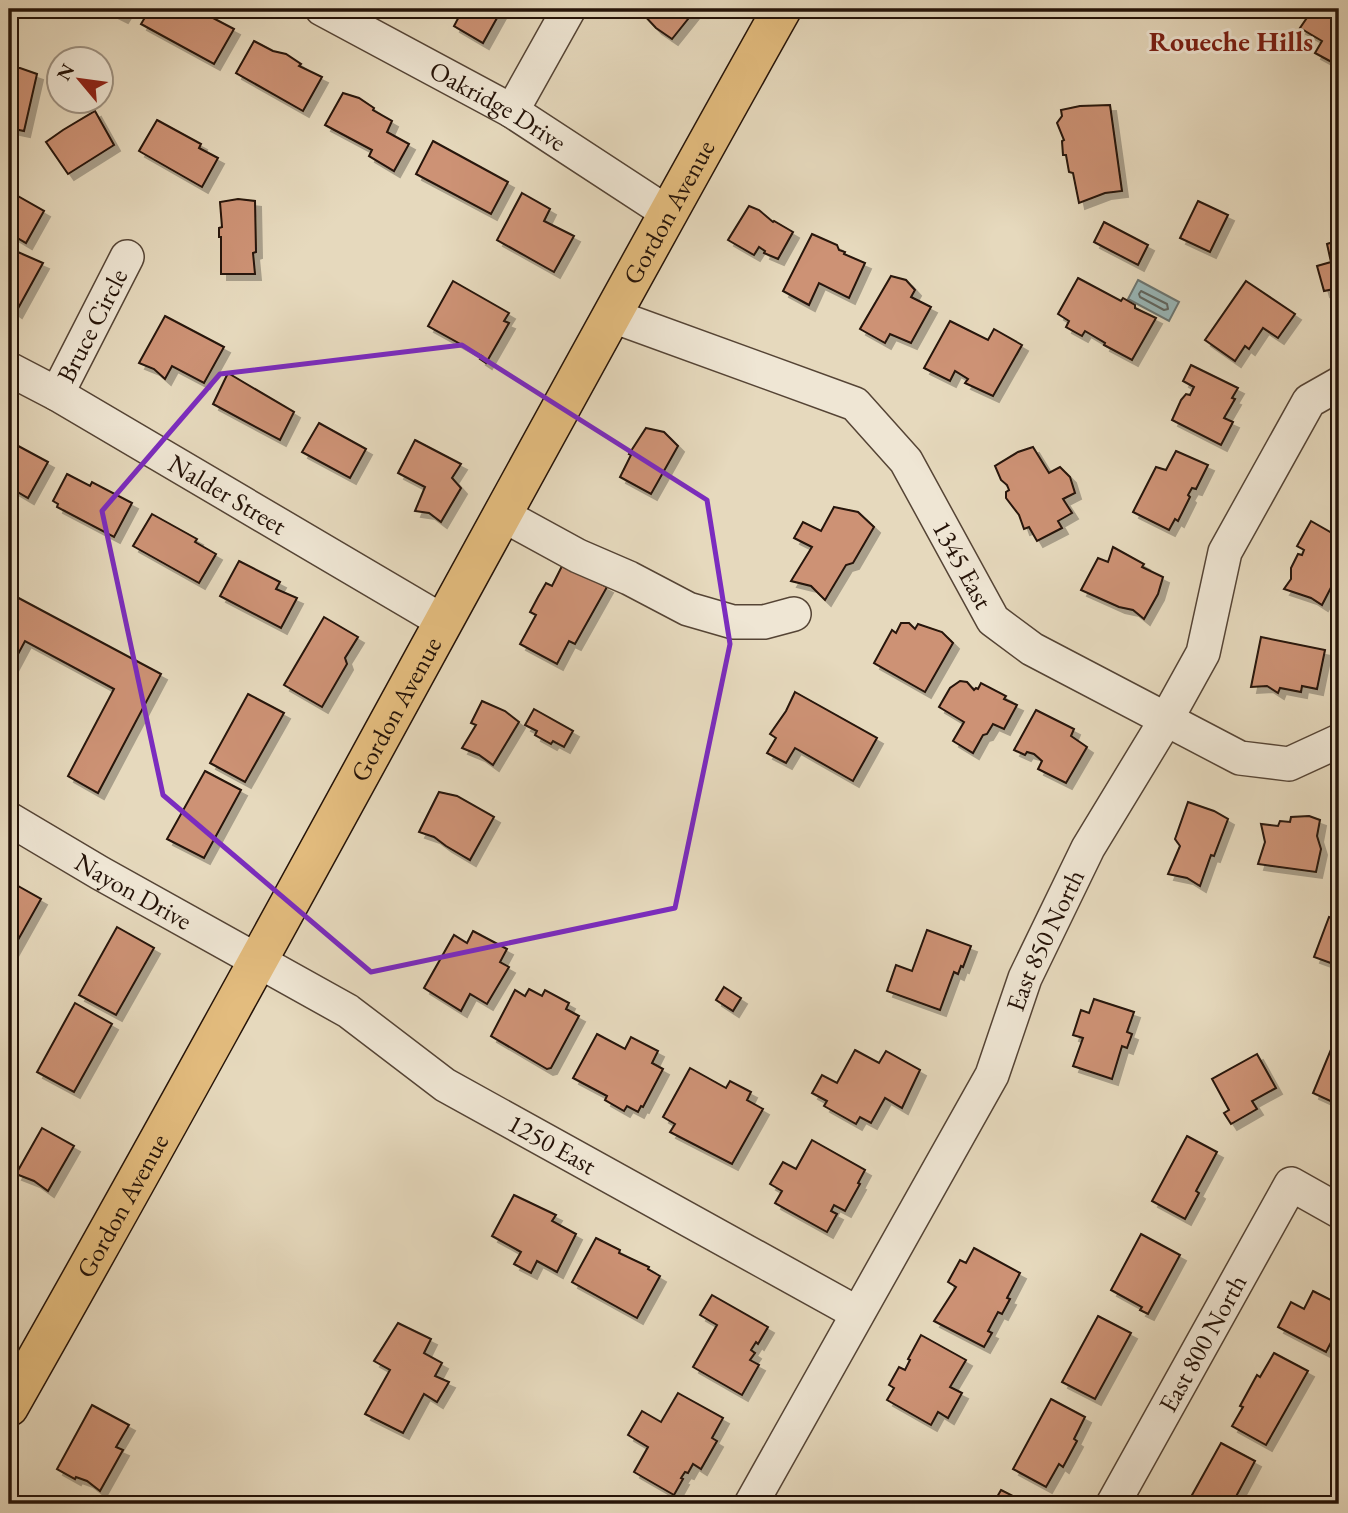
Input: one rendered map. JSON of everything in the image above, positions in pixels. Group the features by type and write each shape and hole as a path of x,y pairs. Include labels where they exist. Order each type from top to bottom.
{"main road":[{"name":"Gordon Avenue","path":"11,1399 257,961 782,9"}],"street":[{"name":"Oakridge Drive","path":"322,9 512,111 668,213"},
{"path":"512,111 569,9"},
{"name":"Bruce Circle","path":"57,394 127,257"},
{"name":"1345 East","path":"612,316 855,404 906,461 993,620 1032,649 1240,758 1289,764 1339,741"},
{"name":"Nalder Street","path":"9,369 57,394 444,622"},
{"name":"East 850 North","path":"751,1504 992,1075 1025,978 1088,848 1167,718 1202,653 1225,552 1309,401 1339,384"},
{"path":"503,515 578,556 629,578 688,609 733,622 764,622 794,614"},
{"name":"Nayon Drive","path":"9,819 257,961"},
{"name":"1250 East","path":"257,961 355,1015 445,1085 857,1313"},
{"name":"East 800 North","path":"1113,1504 1291,1184 1339,1211"}],"highlighted area":[{"path":"462,345 707,500 730,644 675,908 371,972 163,795 102,511 220,374"}],"water":[{"path":"1138,280 1179,302 1169,321 1128,299"}],"building":[{"path":"106,9 127,9 122,17"},
{"path":"150,9 196,9 234,29 214,64 141,24"},
{"path":"463,9 502,9 483,43 454,26"},
{"path":"646,9 696,9 672,39 656,28 642,13"},
{"path":"1313,9 1324,9 1339,18 1339,66 1315,53 1322,41 1300,28"},
{"path":"254,41 273,51 286,54 301,64 299,66 322,77 303,111 236,73"},
{"path":"9,68 20,68 37,74 24,131 9,128"},
{"path":"343,93 359,98 392,121 387,132 409,144 394,171 369,156 372,150 325,125"},
{"path":"1110,105 1122,191 1105,193 1079,203 1073,173 1069,172 1066,155 1063,155 1064,140 1057,123 1062,116 1061,110"},
{"path":"87,116 98,116 114,145 68,174 46,142"},
{"path":"157,120 201,144 199,148 218,158 202,187 139,151"},
{"path":"433,141 508,182 491,214 416,174"},
{"path":"9,191 44,211 26,243 9,233"},
{"path":"522,193 550,209 544,221 574,236 554,272 497,240"},
{"path":"238,199 255,201 255,274 221,274 220,202"},
{"path":"1198,201 1228,215 1210,252 1180,238"},
{"path":"749,206 793,232 778,259 764,253 759,247 754,255 728,240"},
{"path":"1104,222 1148,245 1138,265 1094,242"},
{"path":"812,234 837,245 844,254 865,263 849,298 819,283 809,305 783,291"},
{"path":"1339,240 1339,288 1324,291 1317,266 1331,262 1327,244"},
{"path":"11,249 43,263 16,312 9,307"},
{"path":"891,276 906,280 915,290 911,297 931,307 911,343 890,334 885,343 860,329"},
{"path":"1078,278 1121,301 1123,298 1135,305 1135,308 1156,318 1132,360 1085,331 1082,336 1066,327 1069,321 1058,314"},
{"path":"453,281 509,313 504,321 509,323 486,363 480,359 482,356 428,326"},
{"path":"1246,281 1295,314 1278,338 1263,328 1249,349 1245,346 1235,361 1205,340"},
{"path":"165,316 224,347 204,383 172,366 165,379 154,369 139,363"},
{"path":"950,321 988,340 994,329 1022,345 993,396 965,383 968,379 955,371 950,381 924,368"},
{"path":"1191,365 1238,388 1224,418 1233,422 1221,445 1172,420 1181,400 1186,394 1190,395 1194,387 1183,381"},
{"path":"228,373 294,412 280,440 213,404"},
{"path":"319,423 366,449 350,478 302,452"},
{"path":"646,428 664,432 678,446 651,494 620,477 631,455 629,454"},
{"path":"415,440 461,464 452,478 461,488 441,522 429,513 415,511 425,487 398,473"},
{"path":"9,441 48,462 28,498 9,487"},
{"path":"1033,447 1049,473 1060,467 1070,477 1075,493 1063,499 1072,513 1058,521 1062,528 1037,541 1029,527 1024,529 1019,515 1006,498 1006,492 1009,490 995,466 1018,452"},
{"path":"1176,451 1208,465 1196,489 1192,488 1188,495 1190,497 1178,521 1175,519 1169,530 1133,512 1156,467 1166,470"},
{"path":"67,474 90,486 92,482 132,503 114,537 57,507 58,504 53,501"},
{"path":"834,507 858,512 874,527 853,563 846,565 825,600 811,586 791,581 812,547 794,538 803,522 821,531"},
{"path":"152,514 197,539 195,542 216,554 199,583 133,546"},
{"path":"1311,521 1337,536 1332,546 1339,549 1339,572 1322,605 1311,598 1284,589 1291,579 1291,568 1298,554 1302,555 1304,550 1297,546"},
{"path":"1113,547 1144,564 1142,567 1163,577 1158,594 1144,619 1133,610 1119,607 1081,590 1098,558 1108,562"},
{"path":"239,561 280,582 276,589 297,598 281,628 220,596"},
{"path":"563,564 607,587 575,644 569,641 557,664 520,644 536,615 530,612 538,597 546,583 552,586"},
{"path":"13,595 161,674 98,793 68,776 114,689 25,641 9,671 9,602"},
{"path":"324,617 358,637 345,658 347,664 322,707 284,685"},
{"path":"901,623 909,623 915,629 918,624 942,632 953,643 925,692 874,663 892,630 896,633"},
{"path":"1261,637 1325,650 1317,689 1302,686 1301,692 1280,688 1278,693 1267,686 1251,687"},
{"path":"960,681 967,682 974,690 978,689 981,683 1017,705 1004,729 993,724 973,753 953,741 964,722 939,707 950,688"},
{"path":"795,692 877,738 853,781 795,748 786,763 767,753 776,738 770,734"},
{"path":"248,694 284,713 245,782 210,763"},
{"path":"482,701 505,711 519,722 493,765 462,748 476,725 471,723"},
{"path":"534,709 573,731 564,747 553,741 551,744 535,735 537,731 525,725"},
{"path":"1036,710 1074,729 1071,736 1087,747 1066,783 1038,769 1042,761 1034,754 1027,752 1025,755 1014,750"},
{"path":"205,771 241,790 204,858 167,839"},
{"path":"439,792 457,796 494,817 470,860 434,837 419,832"},
{"path":"1188,802 1228,819 1200,886 1187,878 1168,874 1180,846 1175,839"},
{"path":"1309,816 1320,820 1317,836 1321,849 1316,872 1258,864 1265,842 1261,824 1278,826 1280,821 1290,822 1291,817"},
{"path":"11,882 41,899 9,956 9,886"},
{"path":"1329,917 1339,921 1339,966 1314,957"},
{"path":"117,927 154,948 116,1015 79,995"},
{"path":"927,930 971,946 963,967 961,966 958,974 954,972 940,1010 887,991 896,965 912,971"},
{"path":"473,931 507,949 500,962 509,967 487,1004 470,994 461,1011 424,988 454,935 467,943"},
{"path":"724,987 741,998 733,1011 716,1000"},
{"path":"529,989 542,996 545,990 569,1003 566,1009 579,1016 551,1068 547,1069 491,1036 515,990 525,996"},
{"path":"1094,999 1134,1012 1127,1032 1132,1034 1127,1048 1122,1046 1112,1079 1073,1066 1083,1038 1073,1035 1081,1010 1089,1013"},
{"path":"75,1003 112,1024 74,1092 37,1072"},
{"path":"597,1034 625,1049 631,1037 658,1051 652,1063 663,1069 638,1112 627,1106 624,1111 605,1100 607,1096 573,1078"},
{"path":"1332,1047 1339,1050 1339,1105 1313,1093"},
{"path":"855,1050 879,1063 886,1051 920,1070 902,1108 885,1098 871,1123 860,1117 856,1124 824,1106 827,1101 812,1093 822,1075 837,1083"},
{"path":"1257,1054 1276,1088 1252,1101 1257,1109 1231,1124 1224,1113 1229,1110 1212,1079"},
{"path":"690,1068 726,1088 730,1081 751,1092 747,1100 763,1109 732,1164 670,1132 675,1124 663,1117"},
{"path":"42,1128 74,1146 48,1191 34,1181 16,1174"},
{"path":"1187,1136 1217,1152 1196,1191 1199,1193 1185,1219 1152,1201"},
{"path":"812,1140 865,1170 845,1211 834,1205 831,1211 837,1214 827,1232 775,1203 782,1191 770,1184 783,1162 796,1169"},
{"path":"514,1195 556,1215 552,1221 576,1234 557,1272 537,1261 531,1273 514,1264 521,1252 492,1236"},
{"path":"1141,1234 1180,1255 1148,1314 1140,1310 1142,1307 1111,1290"},
{"path":"596,1238 620,1250 619,1253 649,1267 648,1269 660,1276 637,1318 572,1282"},
{"path":"974,1248 1020,1273 1002,1314 998,1312 988,1331 992,1333 984,1347 934,1321 956,1287 948,1282 960,1260 966,1263"},
{"path":"1313,1291 1339,1304 1339,1327 1326,1352 1278,1327 1291,1302 1304,1309"},
{"path":"712,1295 768,1327 751,1350 755,1353 750,1360 759,1365 742,1395 693,1367 717,1325 700,1315"},
{"path":"1098,1316 1131,1333 1095,1399 1062,1382"},
{"path":"398,1323 431,1339 424,1353 442,1363 435,1376 449,1382 437,1402 424,1394 403,1433 365,1414 390,1370 374,1361"},
{"path":"921,1335 966,1360 950,1387 962,1393 948,1418 938,1412 931,1425 887,1400 894,1388 889,1385 899,1367 905,1370"},
{"path":"1274,1353 1308,1371 1266,1445 1232,1426 1257,1375 1260,1377"},
{"path":"678,1393 723,1418 712,1438 717,1441 701,1469 693,1464 681,1478 683,1479 674,1495 634,1472 648,1447 628,1435 642,1411 661,1422"},
{"path":"1051,1399 1085,1417 1074,1439 1077,1441 1063,1467 1059,1464 1046,1487 1013,1469"},
{"path":"92,1405 129,1425 116,1447 123,1450 100,1491 87,1481 76,1477 75,1479 57,1469"},
{"path":"1221,1443 1255,1461 1232,1504 1187,1504"},
{"path":"1001,1490 1019,1499 1028,1504 993,1504"}],"district":[{"name":"Roueche Hills","path":"1231,41"}]}
